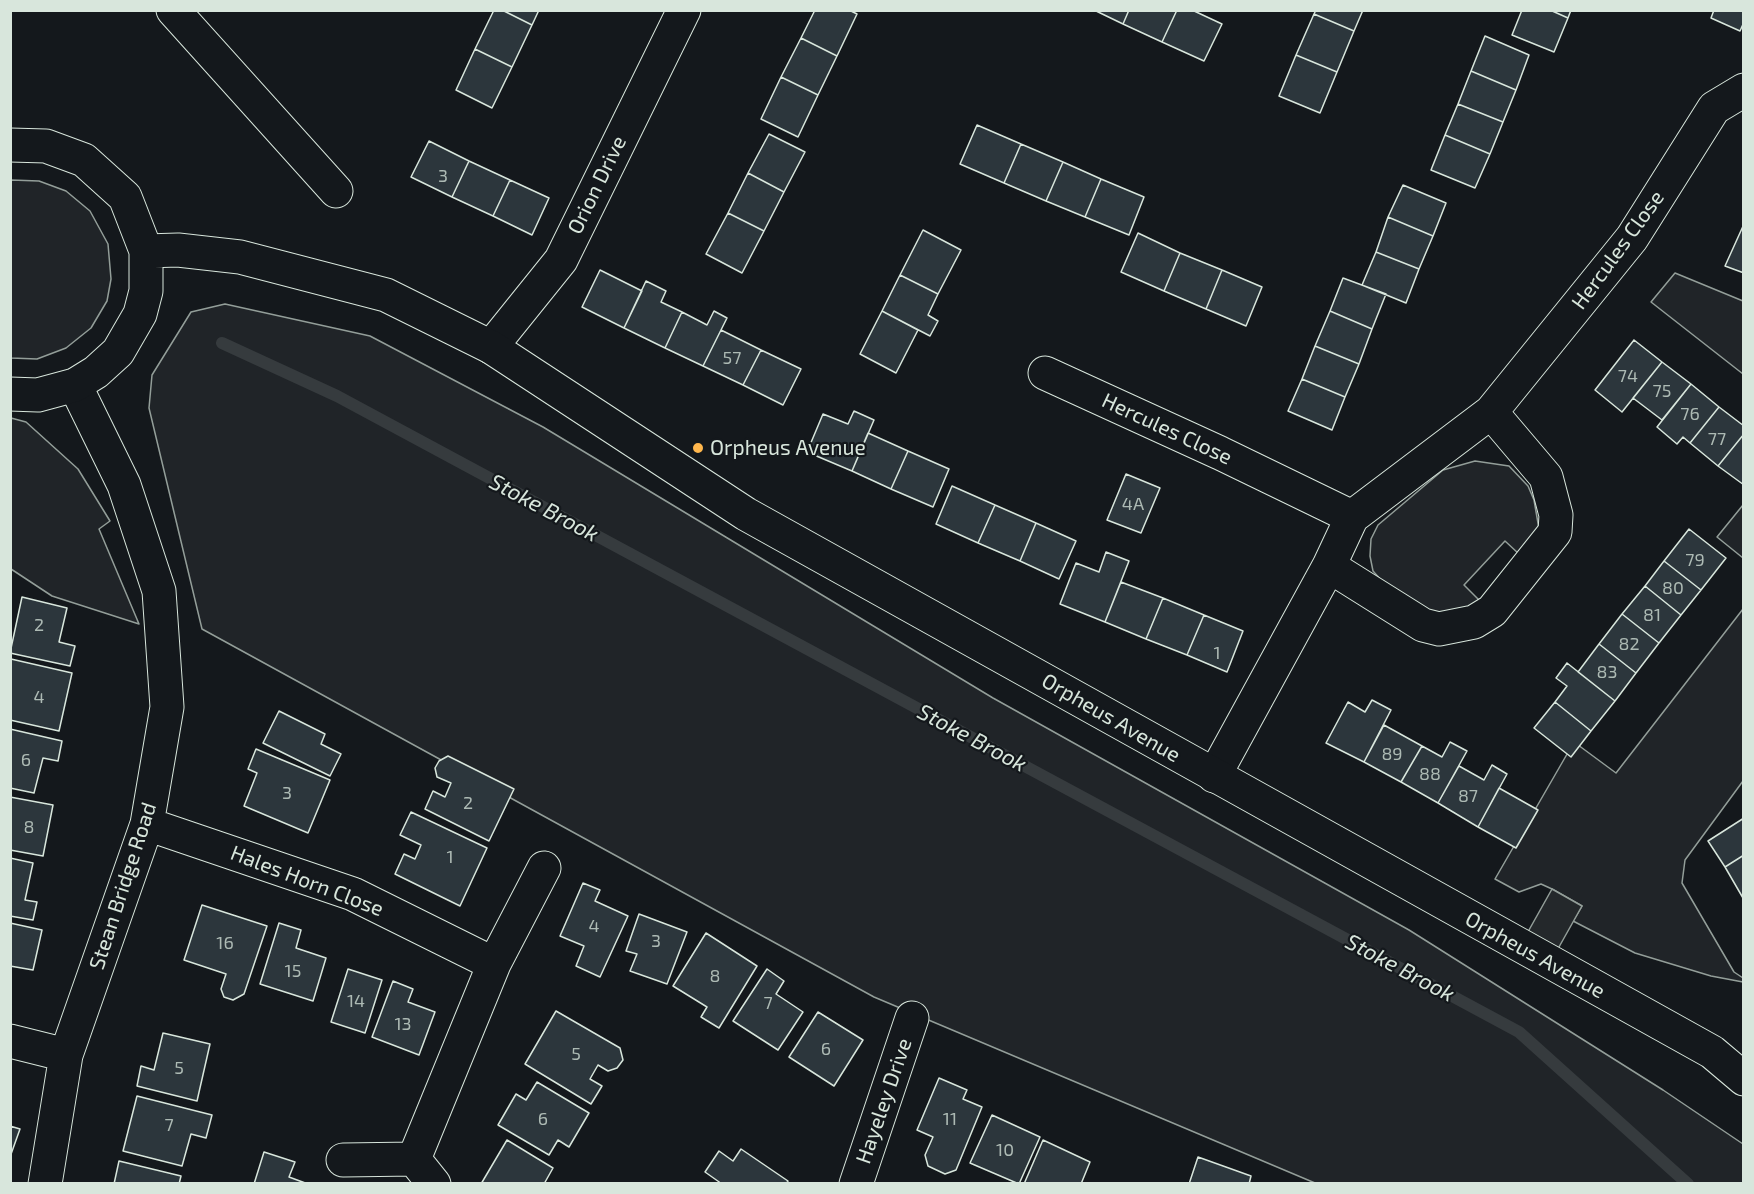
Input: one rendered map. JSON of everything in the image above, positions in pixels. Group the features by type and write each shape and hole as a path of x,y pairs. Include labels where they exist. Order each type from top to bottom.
{"street":[{"path":"173,10 336,191"},
{"name":"Orion Drive","path":"491,347 561,260 684,10"},
{"name":"Hercules Close","path":"1214,776 1329,566 1352,517 1491,412 1632,238 1714,108 1743,90"},
{"path":"10,145 46,146 84,160 125,197 146,251 146,291 140,314 118,352 96,372 75,385 38,395 10,394"},
{"name":"Orpheus Avenue","path":"146,251 178,250 240,257 386,295 491,347 746,514 1214,776 1728,1052 1743,1079"},
{"name":"Hercules Close","path":"1045,374 1220,453 1352,517"},
{"name":"Stean Bridge Road","path":"45,1184 66,1055 147,824 167,707 159,591 124,484 75,385"},
{"path":"1329,566 1423,625 1439,629 1474,622 1492,611 1550,541 1555,532 1556,515 1546,477 1491,412"},
{"name":"Hales Horn Close","path":"147,824 353,894 494,964"},
{"path":"343,1160 424,1171 494,964 544,868"},
{"name":"Hayeley Drive","path":"856,1184 912,1018"},
{"path":"10,1041 66,1055"}],"shaded area":[{"path":"11,180 39,181 66,191 90,211 108,244 111,279 107,301 91,328 66,348 37,359 11,358"},
{"path":"1675,273 1743,301 1743,374 1651,302"},
{"path":"225,304 370,336 543,427 993,698 1409,930 1663,1090 1743,1144 1743,1183 1315,1183 874,997 202,629 149,408 152,375 191,312"},
{"path":"11,418 26,422 78,469 110,521 99,529 139,624 52,596 11,569"},
{"path":"1475,461 1509,466 1528,486 1534,500 1539,529 1519,554 1505,541 1464,585 1480,601 1456,614 1427,613 1381,580 1373,571 1370,556 1371,539 1378,525 1443,470"},
{"path":"1743,505 1743,558 1717,537"},
{"path":"1743,609 1743,781 1685,860 1682,883 1734,972 1743,978 1743,982 1711,976 1635,953 1573,921 1582,906 1552,889 1541,884 1519,892 1495,879 1574,742 1616,773"},
{"path":"1552,889 1582,906 1550,963 1520,946"}],"building":[{"path":"494,10 502,10 532,25 512,67 475,49"},
{"path":"502,10 539,10 532,25"},
{"path":"815,10 849,10 857,14 837,56 801,38"},
{"path":"1094,10 1129,10 1123,24"},
{"path":"1129,10 1177,10 1162,42 1123,24"},
{"path":"1177,10 1192,10 1222,24 1204,61 1162,42"},
{"path":"1316,10 1363,10 1354,31 1314,14"},
{"path":"1522,10 1550,10 1568,18 1554,52 1512,35"},
{"path":"1550,10 1571,10 1568,18"},
{"path":"1714,10 1744,10 1744,22 1740,31 1711,18"},
{"path":"1314,14 1354,31 1337,72 1296,55"},
{"path":"1485,36 1529,55 1516,90 1471,71"},
{"path":"801,38 837,56 818,95 781,77"},
{"path":"475,49 512,67 492,108 456,90"},
{"path":"1296,55 1337,72 1320,113 1279,96"},
{"path":"1471,71 1516,90 1503,122 1458,104"},
{"path":"781,77 818,95 798,137 761,119"},
{"path":"1458,104 1503,122 1490,154 1445,135"},
{"path":"977,125 1021,144 1004,183 960,164"},
{"path":"769,134 805,152 784,192 748,173"},
{"path":"1445,135 1490,154 1475,188 1431,170"},
{"path":"429,141 469,161 452,197 411,177"},
{"path":"1021,144 1063,162 1046,201 1004,183"},
{"path":"469,161 510,180 493,216 452,197"},
{"path":"1063,162 1101,179 1085,217 1046,201"},
{"path":"748,173 784,192 764,231 728,213"},
{"path":"1101,179 1144,197 1129,235 1085,217"},
{"path":"510,180 549,198 532,235 493,216"},
{"path":"1403,185 1446,203 1433,236 1388,217"},
{"path":"728,213 764,231 742,273 706,254"},
{"path":"1388,217 1433,236 1419,269 1376,252"},
{"path":"1744,224 1744,273 1725,266"},
{"path":"923,230 961,250 938,294 900,275"},
{"path":"1138,233 1180,253 1164,291 1121,272"},
{"path":"1376,252 1419,269 1406,303 1362,285"},
{"path":"1180,253 1222,270 1206,309 1164,291"},
{"path":"600,270 642,291 624,328 582,307"},
{"path":"1222,270 1262,287 1246,326 1206,309"},
{"path":"900,275 938,294 928,315 938,321 930,336 882,311"},
{"path":"1343,278 1386,294 1372,329 1330,311"},
{"path":"646,281 666,291 661,302 682,312 665,348 624,328"},
{"path":"714,311 727,318 703,366 665,348 682,312 707,325"},
{"path":"882,311 918,330 896,373 860,354"},
{"path":"1330,311 1372,329 1359,364 1315,346"},
{"path":"721,330 761,350 743,385 703,366"},
{"path":"1634,340 1662,362 1622,412 1595,390"},
{"path":"1315,346 1359,364 1345,397 1302,379"},
{"path":"761,350 801,369 783,405 743,385"},
{"path":"1662,362 1691,384 1662,420 1633,398"},
{"path":"1302,379 1345,397 1332,430 1288,411"},
{"path":"1691,384 1719,407 1690,443 1683,437 1677,444 1657,427"},
{"path":"1719,407 1744,426 1744,434 1718,466 1690,443"},
{"path":"854,411 874,420 852,471 807,452 823,414 848,424"},
{"path":"868,433 908,451 891,489 852,471"},
{"path":"1744,434 1744,485 1718,466"},
{"path":"908,451 949,469 933,507 891,489"},
{"path":"1126,474 1160,488 1141,533 1107,520"},
{"path":"952,486 995,505 978,543 936,524"},
{"path":"995,505 1036,523 1020,561 978,543"},
{"path":"1036,523 1076,541 1059,579 1020,561"},
{"path":"1689,529 1726,558 1701,590 1664,561"},
{"path":"1106,552 1129,561 1105,622 1060,604 1076,563 1099,572"},
{"path":"1664,561 1701,590 1681,615 1645,586"},
{"path":"1121,582 1163,598 1146,639 1105,622"},
{"path":"1645,586 1681,615 1659,643 1622,614"},
{"path":"22,597 67,608 59,642 75,646 70,666 10,653"},
{"path":"1163,598 1204,615 1187,655 1146,639"},
{"path":"1622,614 1659,643 1636,673 1599,644"},
{"path":"1204,615 1243,631 1227,672 1187,655"},
{"path":"1599,644 1636,673 1615,701 1578,672"},
{"path":"11,659 72,673 59,731 10,720"},
{"path":"1567,663 1615,701 1591,731 1555,702 1567,686 1556,678"},
{"path":"1372,700 1391,710 1364,762 1326,743 1348,702 1365,712"},
{"path":"1555,702 1591,731 1571,757 1534,728"},
{"path":"279,711 325,734 321,744 341,754 330,776 263,743"},
{"path":"1384,725 1422,746 1401,782 1364,762"},
{"path":"10,729 62,741 58,761 43,758 34,793 10,788"},
{"path":"1450,742 1467,751 1438,803 1401,782 1422,746 1442,757"},
{"path":"256,749 330,780 308,833 244,806 257,773 248,769"},
{"path":"448,756 514,789 489,841 425,809 433,791 445,797 451,783 437,777 435,768 439,761"},
{"path":"1492,765 1507,774 1478,827 1438,803 1459,766 1484,780"},
{"path":"1499,788 1538,810 1516,848 1478,827"},
{"path":"10,797 53,805 43,856 10,850"},
{"path":"411,812 487,848 460,906 395,874 404,854 415,859 421,845 400,835"},
{"path":"1744,818 1744,855 1725,867 1708,841"},
{"path":"1744,855 1744,898 1743,898 1725,867"},
{"path":"10,858 33,863 25,900 37,902 33,920 10,916"},
{"path":"583,883 600,890 595,901 628,916 600,977 576,966 584,946 560,936"},
{"path":"202,905 267,926 244,994 233,1000 224,997 221,989 226,974 184,960"},
{"path":"639,914 687,932 667,984 630,971 637,954 626,951"},
{"path":"10,923 42,930 33,970 10,966"},
{"path":"279,923 301,930 296,948 326,958 313,1001 260,984"},
{"path":"706,933 757,966 719,1028 701,1017 707,1007 673,986"},
{"path":"348,969 382,980 365,1033 331,1022"},
{"path":"767,969 784,981 776,994 803,1012 778,1050 733,1021"},
{"path":"393,981 413,989 408,1002 435,1012 419,1055 372,1037"},
{"path":"556,1011 620,1048 623,1060 617,1068 608,1071 598,1065 590,1079 602,1086 591,1104 525,1064"},
{"path":"818,1012 863,1040 834,1086 789,1057"},
{"path":"163,1033 210,1044 197,1101 137,1086 141,1066 154,1070"},
{"path":"939,1078 967,1090 963,1099 982,1107 956,1170 945,1174 928,1166 925,1155 933,1137 917,1130"},
{"path":"537,1082 589,1113 569,1147 558,1140 549,1155 498,1125 516,1094 526,1100"},
{"path":"137,1096 212,1115 206,1138 191,1134 182,1166 123,1151"},
{"path":"992,1115 1040,1137 1019,1184 970,1163"},
{"path":"10,1126 20,1129 10,1157"},
{"path":"507,1140 553,1168 544,1184 481,1184"},
{"path":"1043,1140 1090,1162 1081,1184 1024,1184"},
{"path":"741,1149 788,1181 786,1184 722,1184 705,1172 719,1151 733,1161"},
{"path":"264,1152 295,1162 289,1177 308,1184 254,1184"},
{"path":"1198,1157 1251,1176 1249,1184 1189,1184"},
{"path":"119,1161 181,1176 179,1184 114,1184"}],"waterway":[{"name":"Stoke Brook","path":"222,343 337,396 1519,1032 1688,1184"}],"place":[{"name":"Orpheus Avenue","path":"698,448"}]}
